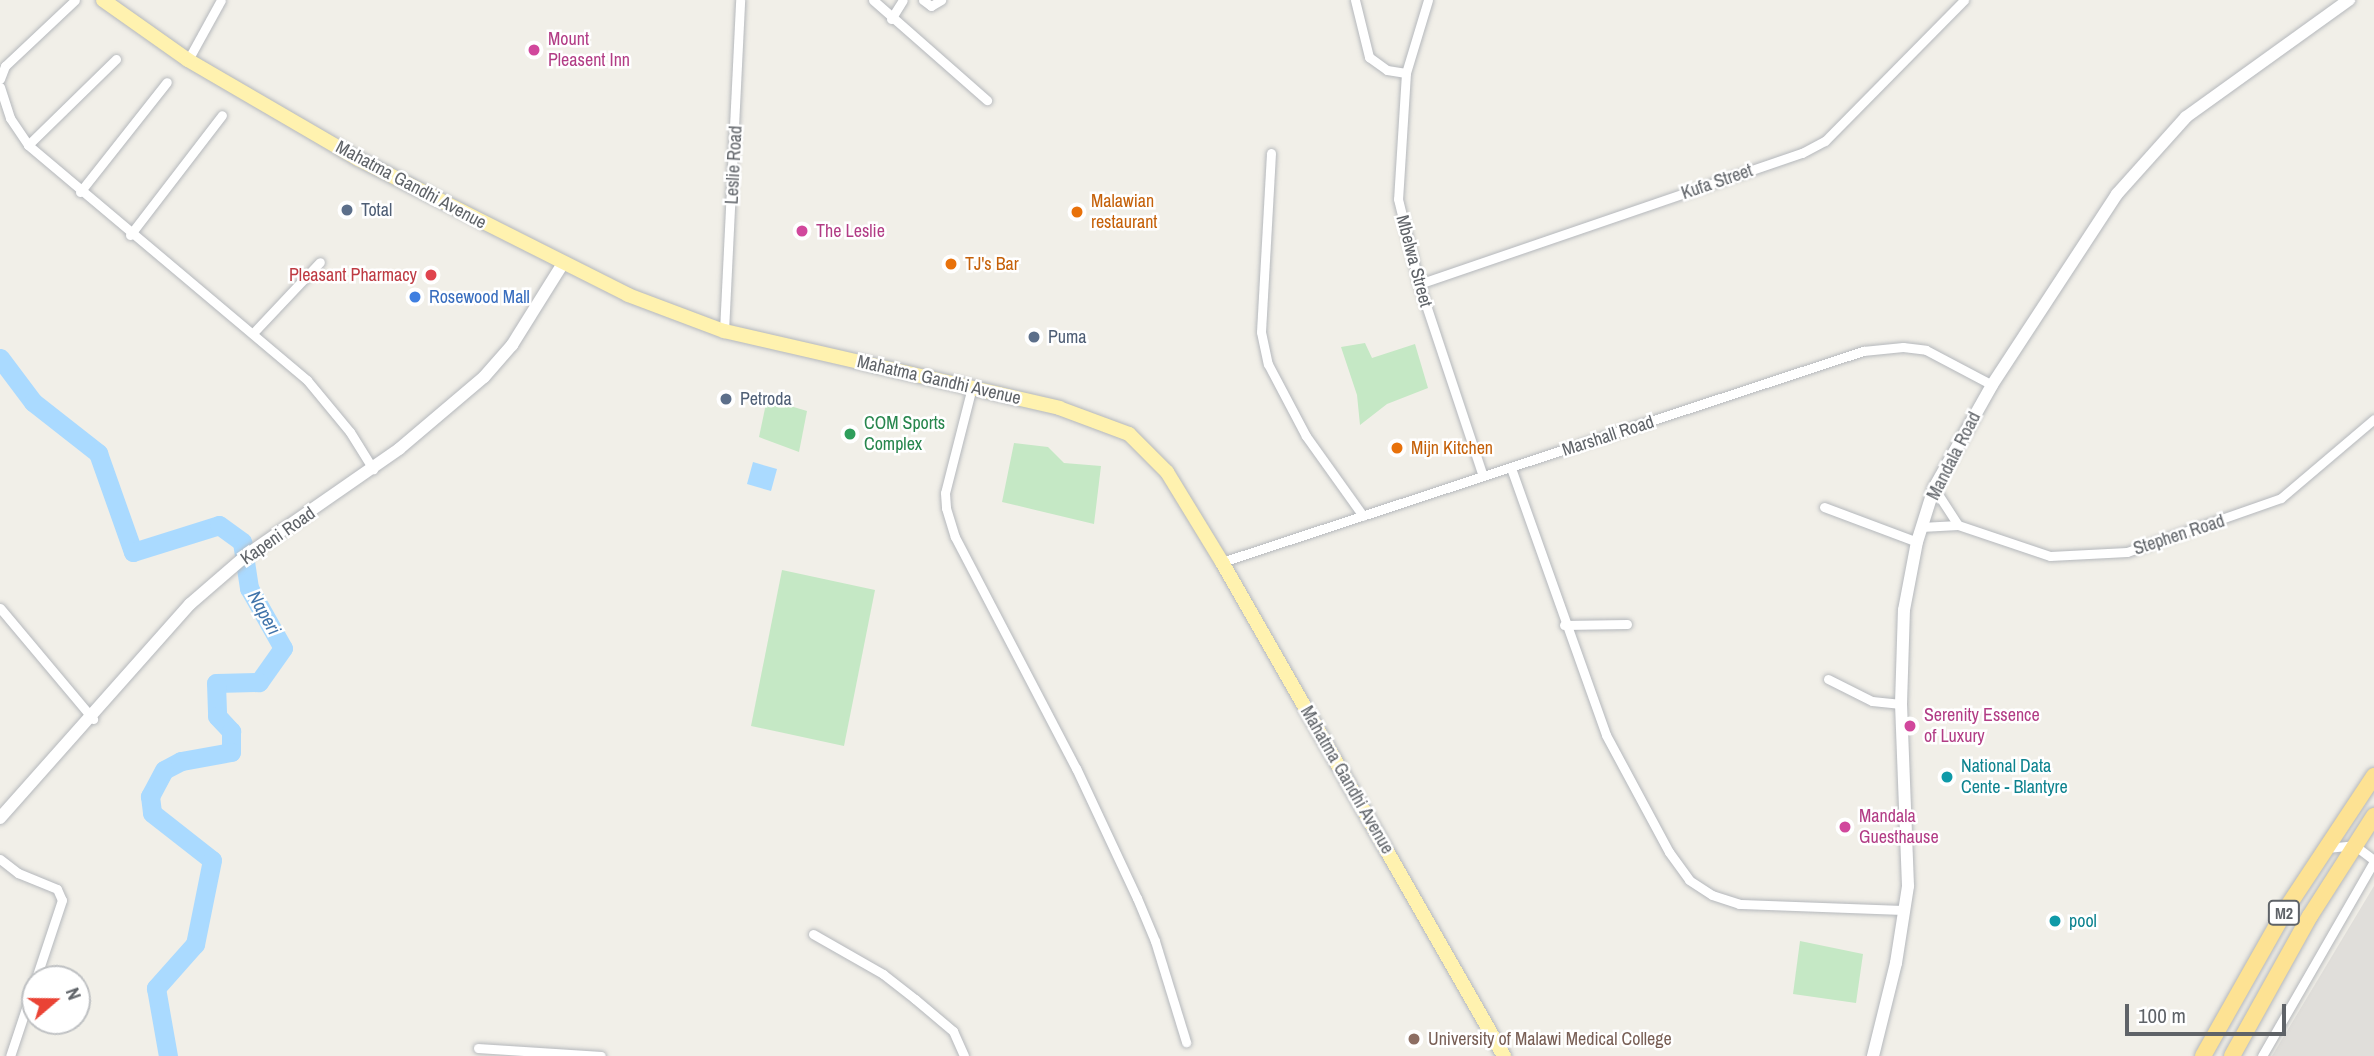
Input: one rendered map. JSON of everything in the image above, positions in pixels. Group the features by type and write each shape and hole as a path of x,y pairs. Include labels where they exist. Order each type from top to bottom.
{"highway":[{"name":"M2","path":"2203,1056 2325,849 2374,776"},
{"name":"M2","path":"2232,1056 2354,845 2374,816"}],"main road":[{"name":"Mahatma Gandhi Avenue","path":"103,0 188,60 393,179 562,265 680,316 724,331 1059,408 1129,434 1167,472 1222,562 1504,1056"}],"street":[{"path":"0,79 5,65 75,0"},
{"path":"188,60 221,0"},
{"name":"Leslie Road","path":"724,331 740,0"},
{"path":"873,0 891,19 987,100"},
{"path":"891,19 903,0"},
{"path":"923,0 931,6 941,0"},
{"path":"1355,0 1369,57 1387,69 1406,72"},
{"name":"Mbelwa Street","path":"1428,0 1406,72 1398,199 1419,284 1483,476"},
{"name":"Kufa Street","path":"1419,284 1802,153 1825,141 1964,0"},
{"name":"Mandala Road","path":"1873,1056 1905,910 1910,852 1900,704 1904,610 1917,542 1934,488 1992,385 2087,237 2152,154 2186,117 2349,0"},
{"path":"28,145 116,59"},
{"path":"80,192 167,82"},
{"path":"0,87 10,118 28,145 130,235 254,332 331,406 373,469"},
{"path":"130,235 222,115"},
{"path":"1271,153 1261,332 1268,364 1306,436 1363,516"},
{"path":"254,332 320,262"},
{"name":"Kapeni Road","path":"0,818 93,719 152,645 248,554 373,469 484,377 512,345 562,265"},
{"name":"Marshall Road","path":"1222,562 1863,351 1903,347 1926,350 1992,385"},
{"path":"972,387 945,493 946,508 981,589 1076,768 1132,887 1155,941 1185,1042"},
{"name":"Stephen Road","path":"1921,527 1958,525 2050,556 2127,552 2281,498 2374,419"},
{"path":"1511,468 1564,625 1606,735 1669,852 1689,880 1712,895 1739,904 1905,910"},
{"path":"1934,488 1958,525"},
{"path":"1824,507 1917,542"},
{"path":"0,608 93,719"},
{"path":"1564,625 1627,624"},
{"path":"1828,679 1871,701 1900,704"},
{"path":"2262,1056 2374,860 2354,845 2325,849"},
{"path":"0,859 18,873 57,888 62,900 10,1056"},
{"path":"813,934 915,999 953,1031 964,1056"},
{"path":"478,1048 601,1056"}],"shaded area":[{"path":"2374,886 2374,1056 2272,1056"}],"green space":[{"path":"1365,343 1372,358 1415,344 1428,388 1387,404 1360,425 1357,395 1341,347"},
{"path":"767,399 807,411 799,452 759,437"},
{"path":"1014,443 1048,447 1064,463 1101,466 1094,524 1002,502"},
{"path":"782,570 875,590 844,746 751,726"},
{"path":"1800,941 1863,954 1856,1003 1793,994"}],"water":[{"path":"753,462 777,469 771,491 747,484"}],"waterway":[{"name":"Naperi","path":"0,358 33,402 98,453 133,552 219,525 242,542 249,588 283,648 259,682 216,683 217,716 231,731 231,752 181,761 164,770 150,796 152,813 212,860 195,944 156,988 168,1056"}],"place":[{"name":"Mount Pleasent Inn","path":"534,50"},
{"name":"Total","path":"347,210"},
{"name":"Malawian restaurant","path":"1077,212"},
{"name":"The Leslie","path":"802,231"},
{"name":"TJ's Bar","path":"951,264"},
{"name":"Pleasant Pharmacy","path":"431,275"},
{"name":"Rosewood Mall","path":"415,297"},
{"name":"Puma","path":"1034,337"},
{"name":"Petroda","path":"726,399"},
{"name":"COM Sports Complex","path":"850,434"},
{"name":"Mijn Kitchen","path":"1397,448"},
{"name":"Serenity Essence of Luxury","path":"1910,726"},
{"name":"National Data Cente - Blantyre","path":"1947,777"},
{"name":"Mandala Guesthause","path":"1845,827"},
{"name":"pool","path":"2055,921"},
{"name":"University of Malawi Medical College","path":"1414,1039"}]}
